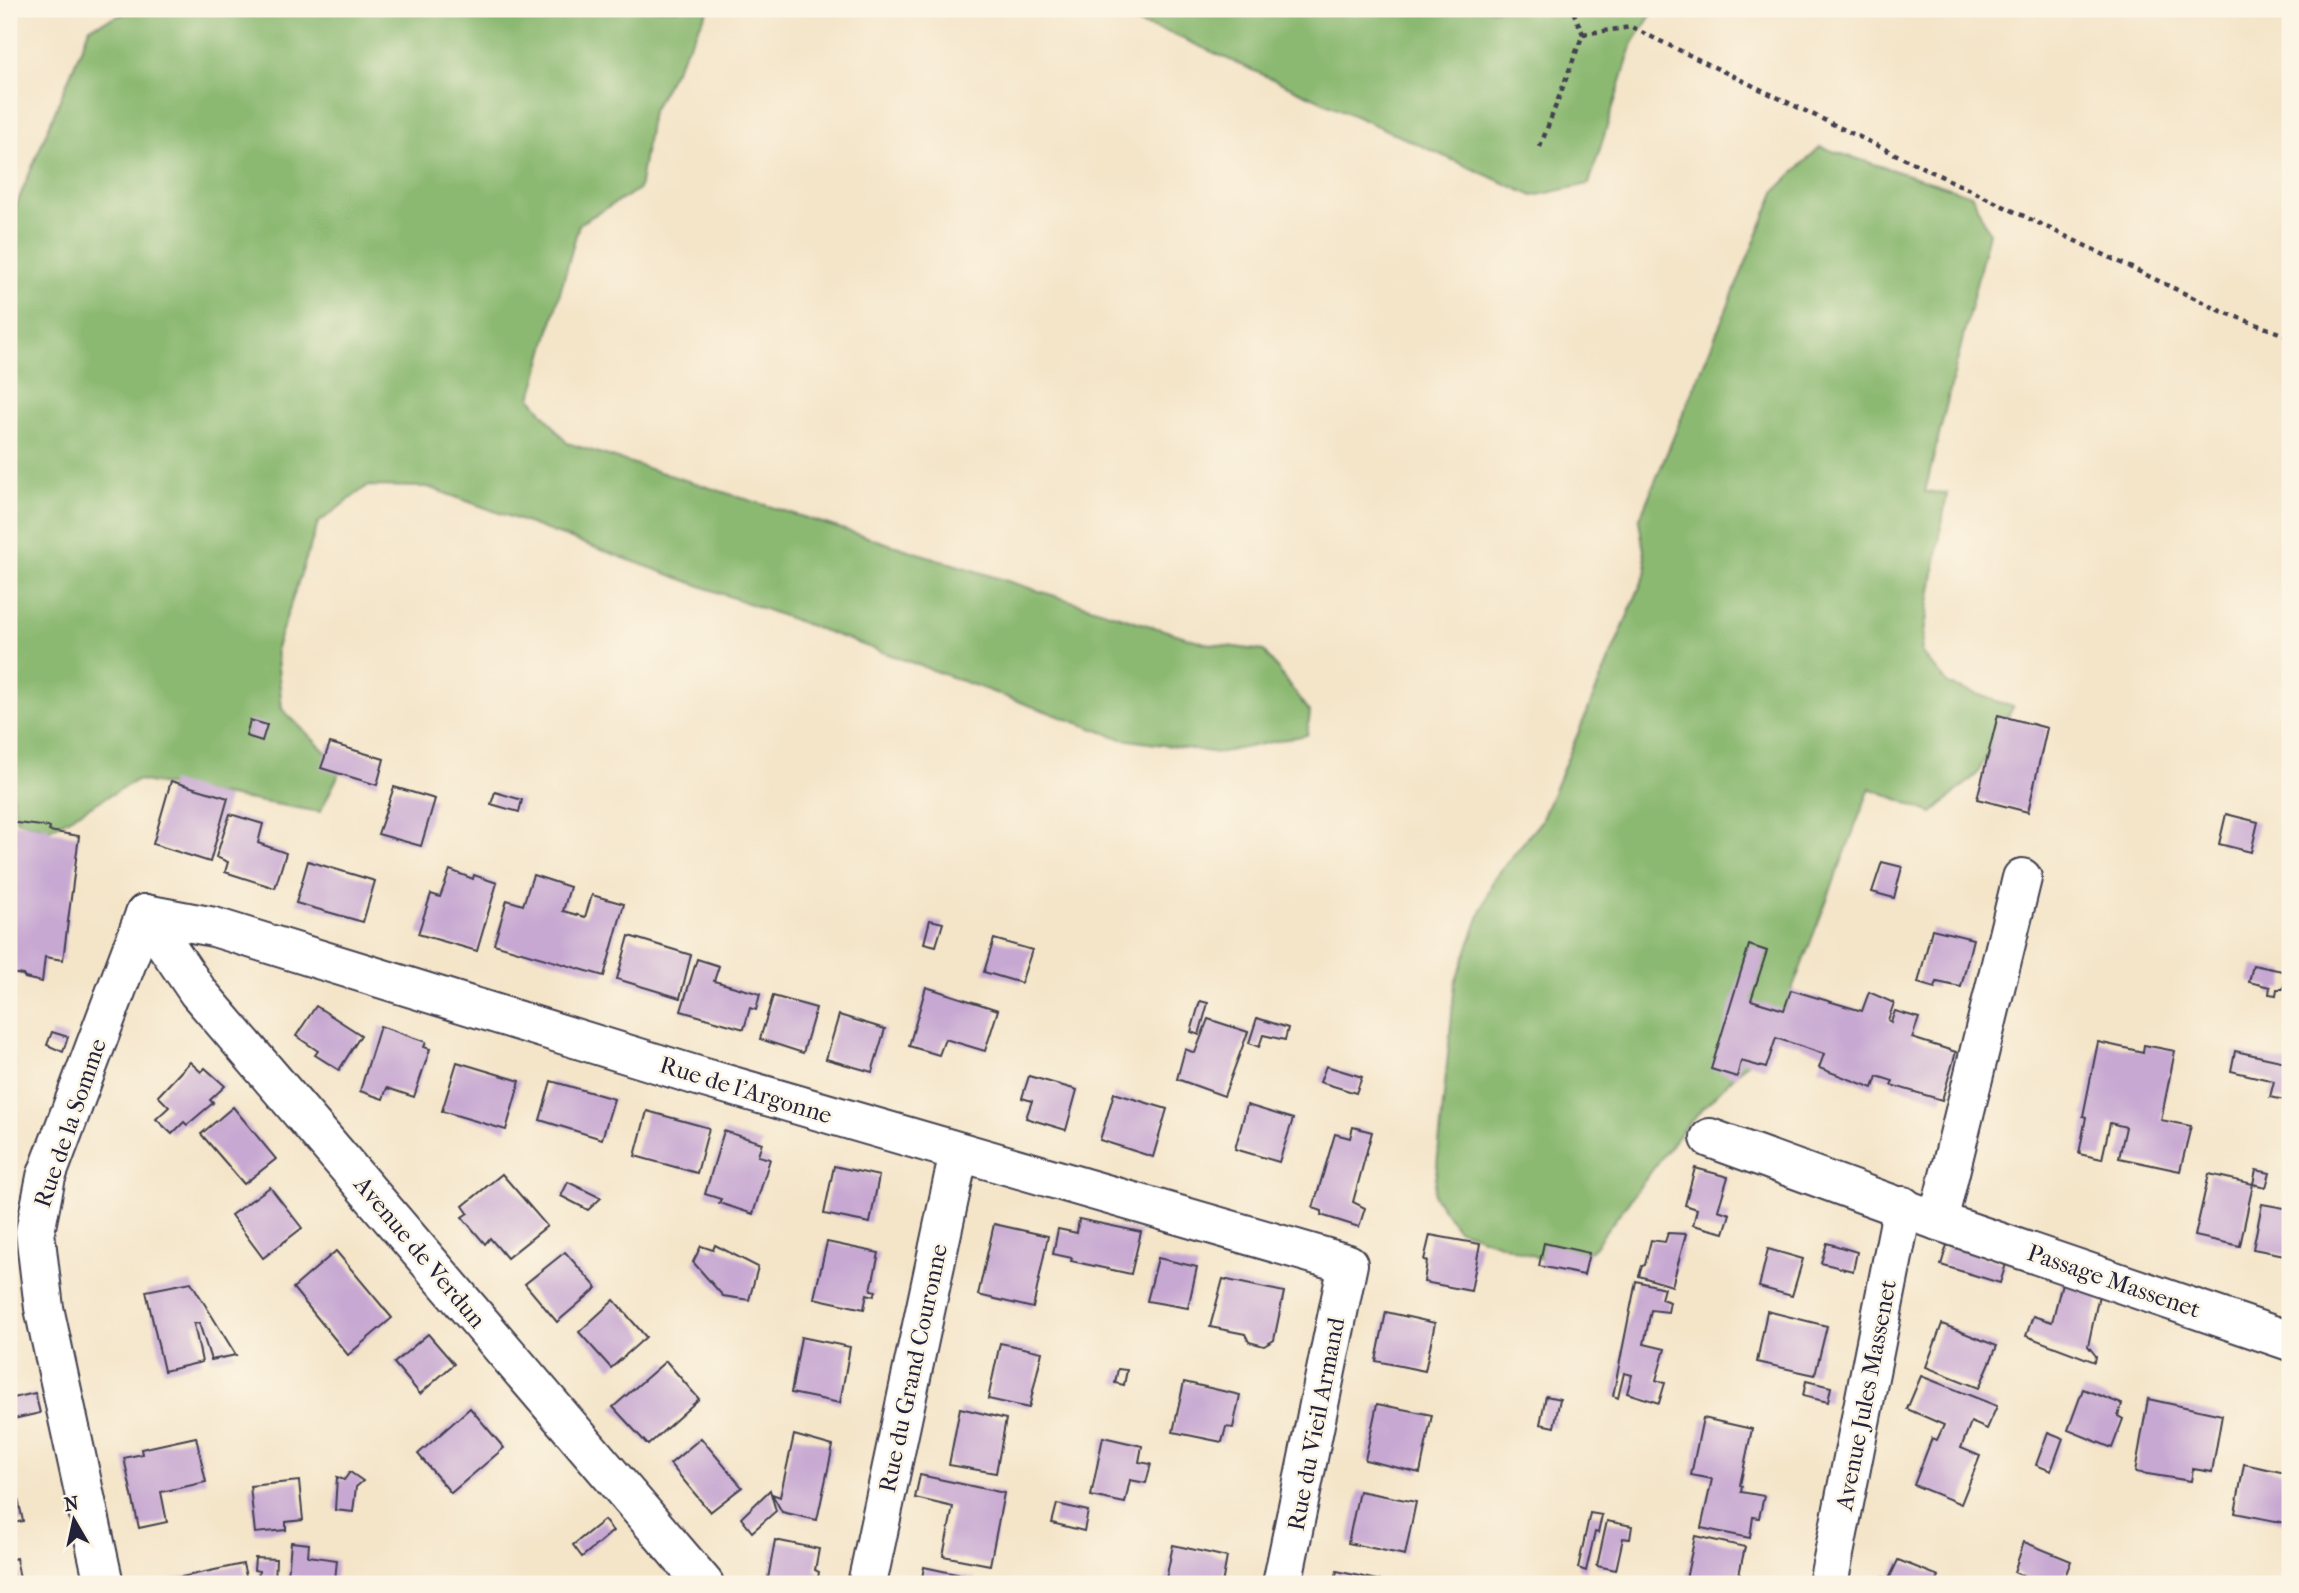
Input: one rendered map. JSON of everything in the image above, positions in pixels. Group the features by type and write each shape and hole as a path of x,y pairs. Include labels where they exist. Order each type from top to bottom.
{"street":[{"path":"1938,1221 2022,878"},
{"name":"Rue de l'Argonne","path":"145,914 214,928 698,1076 1348,1264"},
{"name":"Rue de la Somme","path":"104,1584 44,1308 35,1232 46,1177 145,914"},
{"name":"Avenue de Verdun","path":"145,914 198,992 704,1584"},
{"name":"Passage Massenet","path":"1710,1138 1903,1206 1938,1221 2290,1341"},
{"name":"Rue du Grand Couronne","path":"867,1584 959,1152"},
{"name":"Avenue Jules Massenet","path":"1828,1584 1903,1206"},
{"name":"Rue du Vieil Armand","path":"1282,1584 1348,1264"}],"path":[{"path":"1540,147 1583,34 1572,9"},
{"path":"1583,34 1631,27 2221,311 2290,337"}],"green space":[{"path":"126,9 234,9 248,16 263,9 709,9 652,111 639,189 579,224 531,398 567,443 1205,643 1264,651 1310,713 1307,735 1218,753 1122,739 428,487 367,486 318,523 276,648 282,709 342,768 320,812 137,780 50,829 16,820 9,774 9,223 90,27 124,14"},
{"path":"1087,9 1655,9 1633,43 1589,184 1533,196 1170,33"},
{"path":"1820,147 1972,195 1989,232 1925,492 1947,493 1921,652 1948,684 2013,707 1977,774 1932,813 1870,788 1775,1034 1684,1128 1591,1251 1542,1259 1457,1229 1434,1196 1455,983 1493,880 1541,821 1647,570 1639,520 1776,190"}],"building":[{"path":"1998,715 2047,728 2028,812 1977,799"},
{"path":"250,720 267,725 262,741 246,736"},
{"path":"330,743 384,759 377,785 321,768"},
{"path":"171,781 228,798 210,862 153,844"},
{"path":"394,787 435,799 421,846 378,834"},
{"path":"495,792 522,800 519,812 491,804"},
{"path":"230,814 263,824 258,843 286,853 275,888 225,872 228,862 216,857"},
{"path":"2226,814 2258,822 2251,852 2219,844"},
{"path":"9,822 50,827 49,831 79,836 63,960 45,957 42,982 10,973 9,969"},
{"path":"308,861 375,881 363,922 296,903"},
{"path":"1882,862 1902,867 1894,898 1872,892"},
{"path":"450,870 473,879 474,875 497,883 477,951 418,934 431,894 440,897"},
{"path":"533,875 570,887 563,911 585,917 592,895 624,904 604,976 494,944 507,900 523,905"},
{"path":"930,920 943,923 936,946 924,943"},
{"path":"1932,929 1973,939 1961,987 1937,982 1935,988 1918,983"},
{"path":"629,936 691,955 680,998 617,979"},
{"path":"994,939 1032,950 1021,983 984,972"},
{"path":"1749,945 1767,951 1751,1000 1784,1010 1791,990 1862,1011 1869,992 1894,1003 1888,1020 1891,1022 1895,1011 1919,1018 1912,1038 1956,1052 1942,1100 1891,1085 1893,1081 1877,1076 1873,1088 1819,1068 1824,1054 1776,1038 1766,1068 1741,1061 1737,1077 1711,1069"},
{"path":"697,959 719,966 714,981 760,994 756,1010 750,1008 744,1029 681,1011"},
{"path":"2253,965 2287,972 2283,989 2277,989 2276,995 2269,994 2270,987 2249,982"},
{"path":"926,987 998,1010 985,1051 945,1039 939,1055 909,1046"},
{"path":"773,996 816,1008 803,1053 760,1039"},
{"path":"1200,1001 1208,1003 1199,1035 1191,1032"},
{"path":"316,1006 361,1035 339,1070 315,1055 318,1051 296,1036"},
{"path":"839,1015 885,1029 872,1072 826,1059"},
{"path":"1257,1018 1288,1028 1285,1040 1263,1035 1259,1047 1249,1043"},
{"path":"1208,1019 1248,1032 1224,1096 1177,1079 1185,1049 1195,1053"},
{"path":"380,1026 426,1042 424,1047 430,1049 414,1097 387,1088 383,1099 360,1091"},
{"path":"52,1032 68,1037 63,1052 47,1045"},
{"path":"2098,1042 2143,1052 2144,1045 2175,1051 2161,1120 2191,1126 2180,1171 2119,1158 2126,1127 2110,1123 2102,1159 2079,1154 2086,1117 2083,1116"},
{"path":"2235,1051 2290,1063 2285,1100 2270,1097 2274,1081 2231,1071"},
{"path":"9,1060 15,1060 11,1104 9,1104"},
{"path":"190,1062 201,1072 205,1068 225,1086 210,1100 213,1103 187,1125 184,1122 172,1134 156,1119 169,1107 158,1096"},
{"path":"457,1062 520,1081 506,1130 442,1111"},
{"path":"1326,1066 1362,1077 1356,1093 1320,1082"},
{"path":"1029,1076 1077,1090 1066,1130 1026,1118 1032,1101 1022,1098"},
{"path":"551,1081 614,1099 602,1139 540,1120"},
{"path":"1114,1093 1167,1109 1153,1157 1100,1140"},
{"path":"1247,1105 1293,1119 1279,1162 1235,1149"},
{"path":"233,1107 276,1159 244,1184 201,1134"},
{"path":"647,1111 709,1128 697,1173 635,1156"},
{"path":"1353,1127 1372,1132 1353,1202 1365,1208 1359,1227 1321,1215 1322,1211 1313,1208 1335,1134 1350,1138"},
{"path":"724,1131 762,1143 758,1156 770,1159 753,1214 719,1203 721,1199 705,1194"},
{"path":"834,1166 879,1176 870,1223 824,1214"},
{"path":"1695,1168 1728,1177 1718,1210 1730,1214 1724,1233 1693,1225 1697,1209 1685,1205"},
{"path":"2256,1170 2270,1173 2266,1187 2253,1184"},
{"path":"502,1174 547,1226 507,1258 490,1238 485,1244 462,1217 468,1213 463,1206"},
{"path":"2209,1174 2253,1184 2240,1246 2195,1236"},
{"path":"568,1182 601,1198 588,1210 561,1196"},
{"path":"270,1187 302,1228 263,1258 231,1215"},
{"path":"2262,1204 2290,1209 2290,1256 2253,1249"},
{"path":"1079,1219 1141,1232 1131,1274 1071,1261 1072,1258 1053,1254 1058,1229 1077,1233"},
{"path":"994,1224 1048,1236 1033,1308 978,1295"},
{"path":"1668,1233 1686,1234 1672,1286 1639,1276 1642,1266 1645,1265 1651,1240 1665,1242"},
{"path":"1430,1235 1480,1244 1471,1291 1424,1282 1427,1261 1424,1260"},
{"path":"827,1242 879,1253 871,1290 876,1291 874,1296 867,1294 864,1309 814,1298"},
{"path":"1544,1243 1589,1253 1584,1275 1539,1266"},
{"path":"1827,1243 1857,1252 1853,1271 1821,1263"},
{"path":"715,1245 758,1267 749,1300 723,1296 693,1262 701,1246 713,1250"},
{"path":"1947,1245 2006,1264 2000,1283 1941,1265"},
{"path":"1768,1249 1803,1259 1792,1296 1759,1287"},
{"path":"336,1251 392,1318 348,1355 293,1288"},
{"path":"565,1252 597,1288 557,1322 525,1284"},
{"path":"1158,1258 1197,1267 1188,1308 1147,1301"},
{"path":"1223,1279 1284,1292 1274,1340 1264,1346 1249,1342 1245,1334 1210,1327"},
{"path":"1636,1281 1664,1288 1661,1299 1670,1302 1668,1312 1651,1310 1644,1344 1665,1349 1656,1380 1665,1383 1659,1403 1627,1393 1632,1375 1624,1373 1618,1398 1613,1396"},
{"path":"191,1282 236,1355 211,1360 199,1323 194,1324 202,1362 164,1371 146,1291"},
{"path":"2062,1283 2099,1295 2088,1346 2096,1356 2095,1362 2026,1336 2033,1316 2052,1322"},
{"path":"614,1300 646,1337 611,1368 579,1332"},
{"path":"1767,1311 1827,1326 1815,1375 1757,1362"},
{"path":"1386,1312 1435,1323 1425,1371 1376,1361"},
{"path":"1942,1324 1997,1346 1979,1388 1926,1367"},
{"path":"428,1334 454,1364 420,1394 394,1363"},
{"path":"801,1337 850,1347 840,1403 791,1393"},
{"path":"1000,1343 1042,1352 1029,1408 988,1399"},
{"path":"666,1361 699,1399 648,1445 613,1407"},
{"path":"1118,1369 1127,1370 1124,1385 1115,1383"},
{"path":"1921,1376 1997,1406 1987,1429 1971,1422 1961,1448 1980,1456 1961,1504 1914,1485 1932,1438 1937,1440 1944,1425 1907,1409"},
{"path":"1806,1381 1831,1387 1828,1402 1803,1396"},
{"path":"1184,1382 1240,1395 1233,1428 1226,1427 1222,1442 1173,1432"},
{"path":"2083,1389 2122,1404 2118,1416 2123,1419 2112,1448 2068,1430"},
{"path":"35,1393 40,1413 9,1420 9,1399"},
{"path":"1546,1396 1560,1399 1554,1427 1540,1424"},
{"path":"2148,1399 2222,1415 2212,1472 2193,1469 2191,1481 2135,1472"},
{"path":"1377,1404 1432,1415 1420,1473 1365,1460"},
{"path":"470,1408 504,1448 451,1493 418,1454"},
{"path":"960,1408 1006,1419 996,1473 949,1465"},
{"path":"1703,1418 1752,1429 1740,1485 1741,1492 1764,1496 1759,1518 1753,1517 1750,1538 1701,1528 1712,1479 1691,1475"},
{"path":"2048,1432 2063,1438 2051,1471 2036,1465"},
{"path":"794,1435 833,1446 817,1520 782,1512 772,1494 780,1497"},
{"path":"196,1437 206,1482 161,1492 167,1522 139,1528 124,1458 142,1454 141,1449"},
{"path":"1103,1437 1142,1446 1139,1462 1151,1464 1146,1483 1130,1480 1125,1503 1091,1496"},
{"path":"701,1438 742,1487 710,1512 670,1464"},
{"path":"2244,1464 2290,1474 2290,1524 2235,1513"},
{"path":"12,1472 23,1521 9,1524 9,1473"},
{"path":"350,1472 363,1481 356,1487 353,1512 335,1510 337,1477 344,1480"},
{"path":"920,1475 1004,1493 990,1565 943,1556 953,1507 915,1498"},
{"path":"299,1481 303,1520 286,1522 286,1530 255,1533 250,1486"},
{"path":"770,1490 776,1511 752,1532 741,1518"},
{"path":"1359,1491 1416,1502 1405,1555 1348,1543"},
{"path":"1057,1504 1088,1511 1084,1531 1052,1523"},
{"path":"1590,1513 1602,1515 1586,1571 1578,1568"},
{"path":"604,1520 613,1531 582,1557 573,1545"},
{"path":"1607,1521 1632,1526 1630,1539 1623,1538 1616,1570 1597,1566"},
{"path":"1695,1536 1745,1547 1737,1584 1685,1584"},
{"path":"775,1540 819,1549 815,1570 819,1572 817,1584 767,1584"},
{"path":"291,1542 309,1544 308,1556 337,1560 335,1580 288,1576"},
{"path":"2024,1542 2071,1561 2062,1584 2020,1584 2023,1576 2014,1572"},
{"path":"1173,1545 1227,1557 1222,1584 1165,1584"},
{"path":"16,1558 21,1584 9,1584 9,1560"},
{"path":"255,1558 276,1559 275,1584 258,1584 259,1571 254,1570"},
{"path":"1898,1560 1939,1576 1936,1584 1878,1584 1882,1577 1889,1579"},
{"path":"243,1564 248,1584 173,1584 172,1579"},
{"path":"924,1567 975,1578 973,1584 921,1584"},
{"path":"1337,1571 1381,1581 1380,1584 1334,1584"}]}
